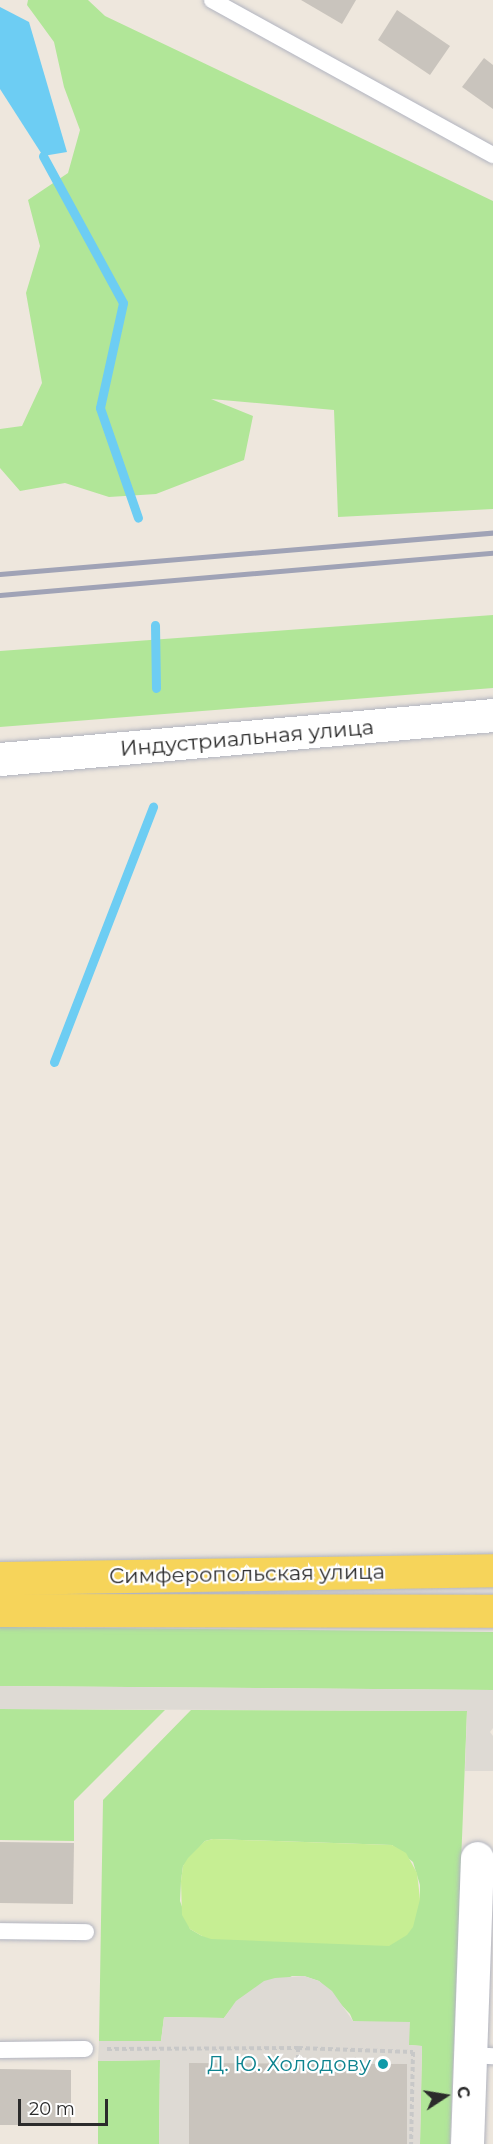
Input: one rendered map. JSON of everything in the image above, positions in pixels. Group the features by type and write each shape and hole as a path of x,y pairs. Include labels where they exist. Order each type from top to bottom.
{"main road":[{"name":"Индустриальная улица","path":"0,759 493,715"},
{"name":"Симферопольская улица","path":"0,1578 493,1570"},
{"name":"Симферопольская улица","path":"0,1610 493,1611"},
{"path":"466,2144 482,2055 484,1927 477,1858"}],"lane":[{"path":"212,0 493,155"},
{"path":"0,1931 86,1932"},
{"path":"0,2050 92,2049"}],"path":[{"path":"298,2048 298,2064"},
{"path":"92,2049 298,2048 413,2052 411,2144"}],"green space":[{"path":"28,0 88,0 105,16 493,201 493,509 338,517 334,410 211,399 253,416 244,460 156,494 109,497 65,483 20,491 0,468 0,429 22,426 42,383 26,293 40,246 28,200 68,173 80,130 64,87 54,42 27,5"},
{"path":"493,615 493,688 0,727 0,651"},
{"path":"0,1627 493,1632 493,1690 0,1686"},
{"path":"0,1709 165,1710 74,1801 74,1841 0,1840"},
{"path":"191,1710 467,1711 450,2144 420,2144 422,2046 409,2045 353,2021 350,2014 319,1981 304,1976 292,1976 230,2010 224,2018 164,2017 161,2041 99,2041 103,1800","holes":["213,1839 392,1845 413,1862 420,1885 420,1899 202,1936 190,1929 180,1901 183,1866 205,1841"]},
{"path":"213,1839 392,1845 406,1853 417,1873 420,1899 413,1927 407,1935 389,1946 211,1939 202,1936 190,1929 182,1915 181,1881 183,1866 188,1858 205,1841"},
{"path":"160,2060 159,2144 98,2144 98,2061"}],"shaded area":[{"path":"0,1686 493,1690 493,1728 490,1732 493,1736 493,1771 465,1771 467,1711 0,1709"},
{"path":"304,1976 319,1981 332,1991 353,2021 410,2022 409,2045 422,2046 420,2144 407,2144 407,2064 190,2063 189,2144 159,2144 160,2060 98,2061 99,2041 161,2041 164,2017 224,2018 236,2001 264,1981"}],"water":[{"path":"0,7 29,22 67,152 43,156 0,89"}],"building":[{"path":"301,0 356,0 342,24"},
{"path":"397,10 450,46 430,75 378,40"},
{"path":"484,58 493,65 493,109 462,87"},
{"path":"0,1842 74,1843 73,1904 0,1903"},
{"path":"189,2063 407,2064 407,2144 189,2144"},
{"path":"0,2069 71,2070 71,2125 0,2125"}],"waterway":[{"path":"43,156 123,303 100,408 138,518"},
{"path":"155,625 156,688"},
{"path":"54,1062 153,807"}],"railway":[{"path":"0,574 493,533"},
{"path":"0,595 493,553"}],"place":[{"name":"Д. Ю. Холодову","path":"383,2064"}]}
